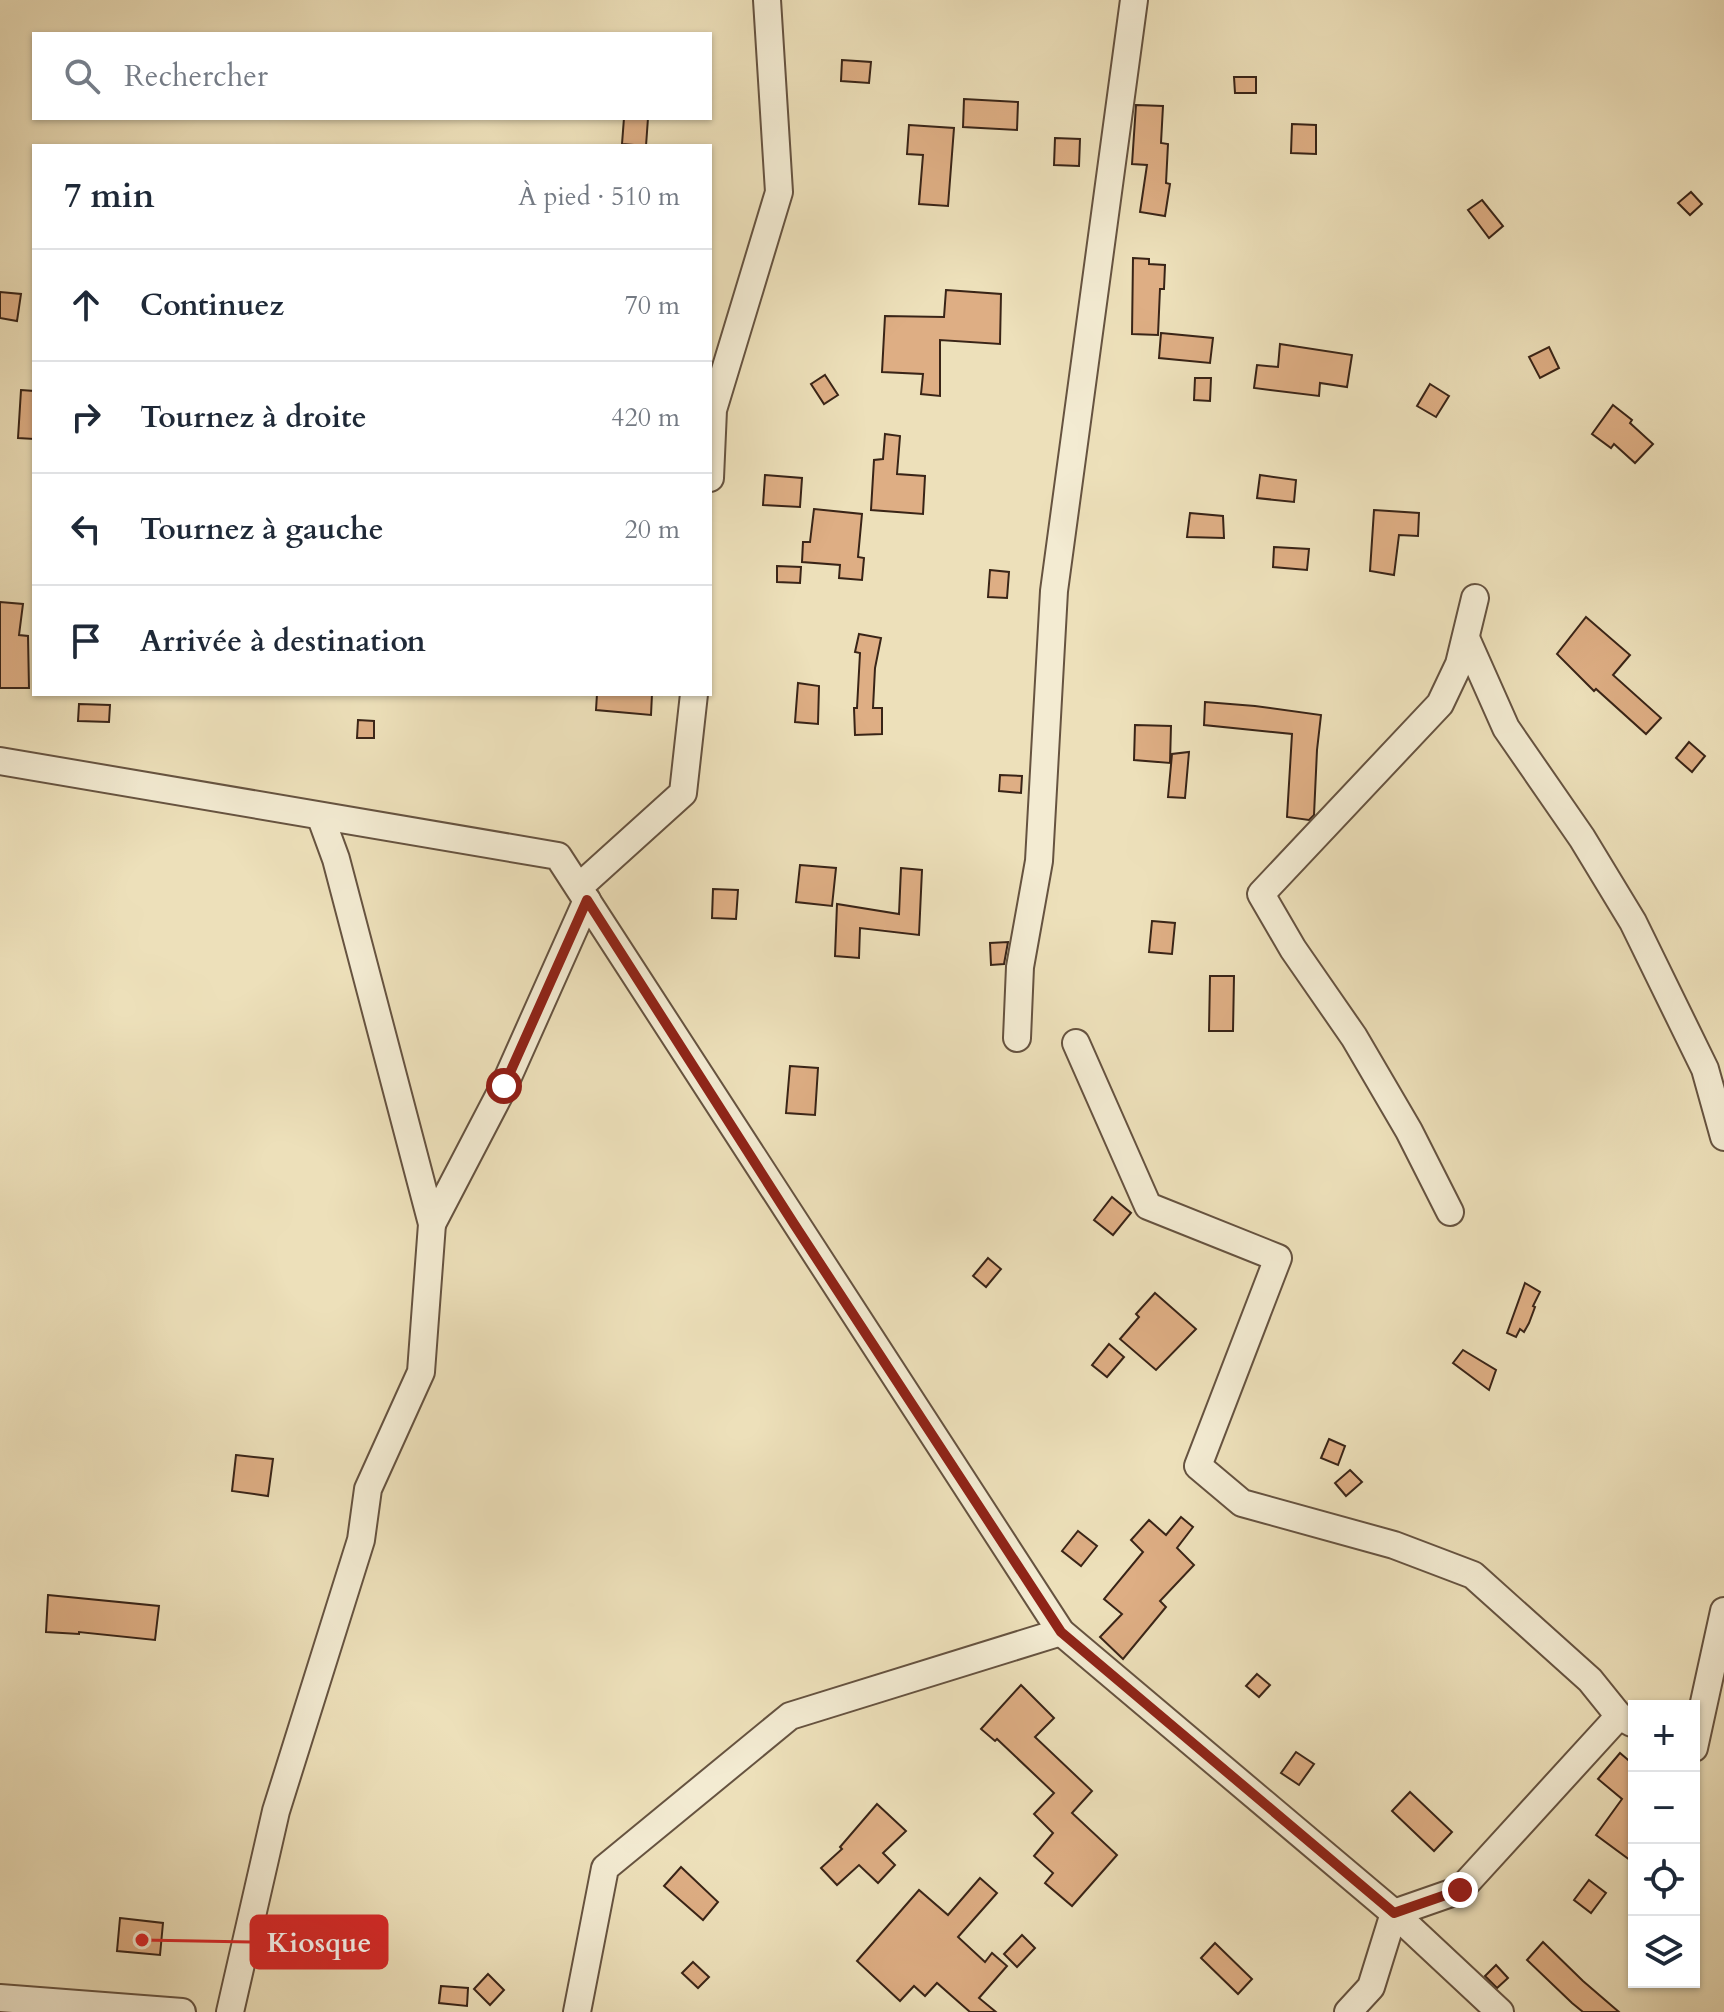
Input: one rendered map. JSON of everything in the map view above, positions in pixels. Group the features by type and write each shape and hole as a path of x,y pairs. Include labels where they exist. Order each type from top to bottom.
{"street":[{"path":"712,433 713,410 779,192 767,0"},
{"path":"1017,1038 1020,967 1039,861 1054,591 1134,0"},
{"path":"1450,1212 1409,1131 1354,1037 1293,949 1261,894 1440,704 1459,664 1475,598"},
{"path":"1466,638 1506,728 1582,838 1633,922 1705,1069 1724,1137"},
{"path":"432,1224 504,1086 583,893 683,793 694,696"},
{"path":"0,761 558,856 1061,1632 1394,1913 1500,2012"},
{"path":"230,2012 276,1811 361,1540 368,1489 421,1372 432,1224 336,859 321,818"},
{"path":"1076,1043 1148,1206 1278,1258 1198,1466 1242,1503 1394,1545 1473,1575 1590,1680 1627,1720 1460,1890 1394,1913"},
{"path":"1700,1721 1724,1611"},
{"path":"577,2012 605,1868 790,1716 1061,1632"},
{"path":"1348,2012 1371,1987 1394,1913"},
{"path":"0,1998 182,2012"}],"building":[{"path":"842,60 871,62 869,83 841,81"},
{"path":"1234,77 1256,77 1256,93 1235,93"},
{"path":"964,99 1018,102 1017,130 963,127"},
{"path":"1136,105 1163,106 1161,143 1168,144 1166,183 1170,184 1165,216 1140,212 1147,165 1132,164"},
{"path":"624,120 648,120 646,144 622,144"},
{"path":"1292,124 1316,125 1316,154 1291,153"},
{"path":"909,125 954,128 948,206 919,204 923,155 907,154"},
{"path":"1055,138 1080,139 1079,166 1054,165"},
{"path":"1691,192 1702,204 1690,215 1678,203"},
{"path":"1482,200 1503,226 1489,238 1468,210"},
{"path":"1133,258 1149,259 1149,264 1165,265 1164,289 1160,289 1158,335 1132,334"},
{"path":"946,290 1001,294 1000,344 940,340 940,396 921,394 923,374 882,372 885,316 944,317"},
{"path":"0,292 21,294 17,321 0,318"},
{"path":"1161,333 1213,338 1210,363 1159,358"},
{"path":"1280,344 1352,355 1347,387 1320,383 1319,396 1254,388 1257,365 1278,367"},
{"path":"1549,347 1559,368 1540,378 1529,357"},
{"path":"825,375 838,395 824,404 811,384"},
{"path":"1195,378 1211,378 1210,401 1194,400"},
{"path":"1430,384 1449,396 1436,417 1417,406"},
{"path":"21,390 32,391 32,439 18,438"},
{"path":"1613,405 1632,420 1630,423 1653,444 1635,463 1614,444 1611,448 1592,434"},
{"path":"885,434 900,436 897,474 925,476 923,514 871,510 874,460 883,459"},
{"path":"765,475 802,478 800,507 763,505"},
{"path":"1260,475 1296,480 1294,502 1257,498"},
{"path":"814,509 862,514 858,557 864,558 862,580 839,578 840,565 802,562 803,542 810,542"},
{"path":"1374,510 1419,513 1418,536 1399,535 1394,575 1370,571"},
{"path":"1190,513 1223,516 1224,538 1187,537"},
{"path":"1274,547 1309,549 1307,570 1273,567"},
{"path":"777,566 801,567 800,583 777,582"},
{"path":"990,570 1009,572 1007,598 988,597"},
{"path":"0,602 23,604 19,635 28,636 29,688 0,688"},
{"path":"1586,617 1630,655 1613,675 1661,718 1646,734 1596,689 1594,691 1557,654"},
{"path":"859,634 881,638 875,668 873,708 882,708 882,734 855,735 854,708 857,708 860,653 855,652"},
{"path":"798,683 819,686 818,724 795,722"},
{"path":"597,696 652,696 651,715 596,710"},
{"path":"1205,702 1321,715 1314,815 1309,820 1287,817 1292,734 1204,725"},
{"path":"79,704 110,705 109,722 78,721"},
{"path":"358,720 374,721 374,738 357,738"},
{"path":"1135,725 1171,726 1170,763 1134,760"},
{"path":"1689,742 1705,756 1692,772 1676,758"},
{"path":"1189,752 1185,798 1168,797 1172,754"},
{"path":"1000,775 1022,776 1021,793 999,791"},
{"path":"800,865 836,868 832,906 796,902"},
{"path":"901,868 922,870 919,935 860,928 859,958 835,956 837,904 899,914"},
{"path":"713,889 738,890 736,919 712,918"},
{"path":"1152,921 1175,923 1172,954 1149,952"},
{"path":"1008,942 1004,964 991,965 990,943"},
{"path":"1210,976 1234,976 1233,1031 1209,1031"},
{"path":"790,1066 818,1068 815,1115 786,1113"},
{"path":"1112,1197 1131,1213 1113,1235 1094,1220"},
{"path":"988,1258 1001,1269 986,1287 973,1276"},
{"path":"1525,1283 1540,1292 1529,1323 1524,1332 1520,1329 1516,1337 1507,1333"},
{"path":"1155,1293 1196,1329 1156,1370 1120,1339 1139,1317 1136,1314"},
{"path":"1109,1344 1124,1357 1107,1377 1092,1365"},
{"path":"1463,1350 1496,1370 1489,1390 1453,1363"},
{"path":"1329,1439 1345,1446 1338,1465 1321,1458"},
{"path":"236,1455 273,1459 268,1496 232,1491"},
{"path":"1350,1470 1362,1482 1346,1496 1335,1483"},
{"path":"1181,1517 1193,1527 1177,1548 1194,1565 1160,1601 1166,1607 1123,1659 1100,1637 1122,1614 1104,1599 1143,1552 1131,1540 1149,1520 1166,1535"},
{"path":"1078,1531 1097,1546 1081,1566 1062,1551"},
{"path":"48,1595 159,1606 155,1640 79,1632 46,1632"},
{"path":"1257,1674 1270,1685 1259,1697 1246,1686"},
{"path":"1021,1685 1054,1718 1035,1737 1092,1791 1072,1813 1117,1855 1072,1906 1045,1883 1053,1873 1034,1856 1053,1833 1034,1814 1054,1793 997,1739 995,1741 981,1729"},
{"path":"1296,1752 1314,1764 1299,1785 1281,1773"},
{"path":"1620,1753 1628,1760 1628,1859 1596,1835 1622,1799 1598,1779"},
{"path":"1410,1792 1452,1832 1434,1851 1392,1811"},
{"path":"877,1804 906,1831 883,1853 895,1865 878,1883 859,1865 837,1885 821,1868 842,1849 840,1847"},
{"path":"681,1867 718,1902 703,1920 664,1886"},
{"path":"980,1878 997,1893 958,1937 985,1962 992,1953 1007,1966 979,1998 996,2012 970,2012 937,1983 925,1996 914,1986 900,2001 857,1961 919,1890 948,1915"},
{"path":"1589,1880 1606,1893 1591,1913 1574,1900"},
{"path":"120,1918 163,1923 160,1955 117,1951"},
{"path":"1022,1935 1035,1948 1017,1967 1004,1954"},
{"path":"1543,1942 1619,2012 1583,2012 1572,2003 1527,1960"},
{"path":"1215,1943 1252,1979 1238,1994 1201,1958"},
{"path":"693,1962 709,1977 698,1988 682,1973"},
{"path":"1496,1965 1508,1978 1497,1988 1485,1976"},
{"path":"488,1974 504,1990 490,2005 474,1989"},
{"path":"441,1986 468,1988 467,2006 439,2003"}],"place":[{"name":"Kiosque","path":"142,1940"}],"route":[{"path":"504,1086 587,900 1061,1632 1394,1913 1460,1890"}]}
